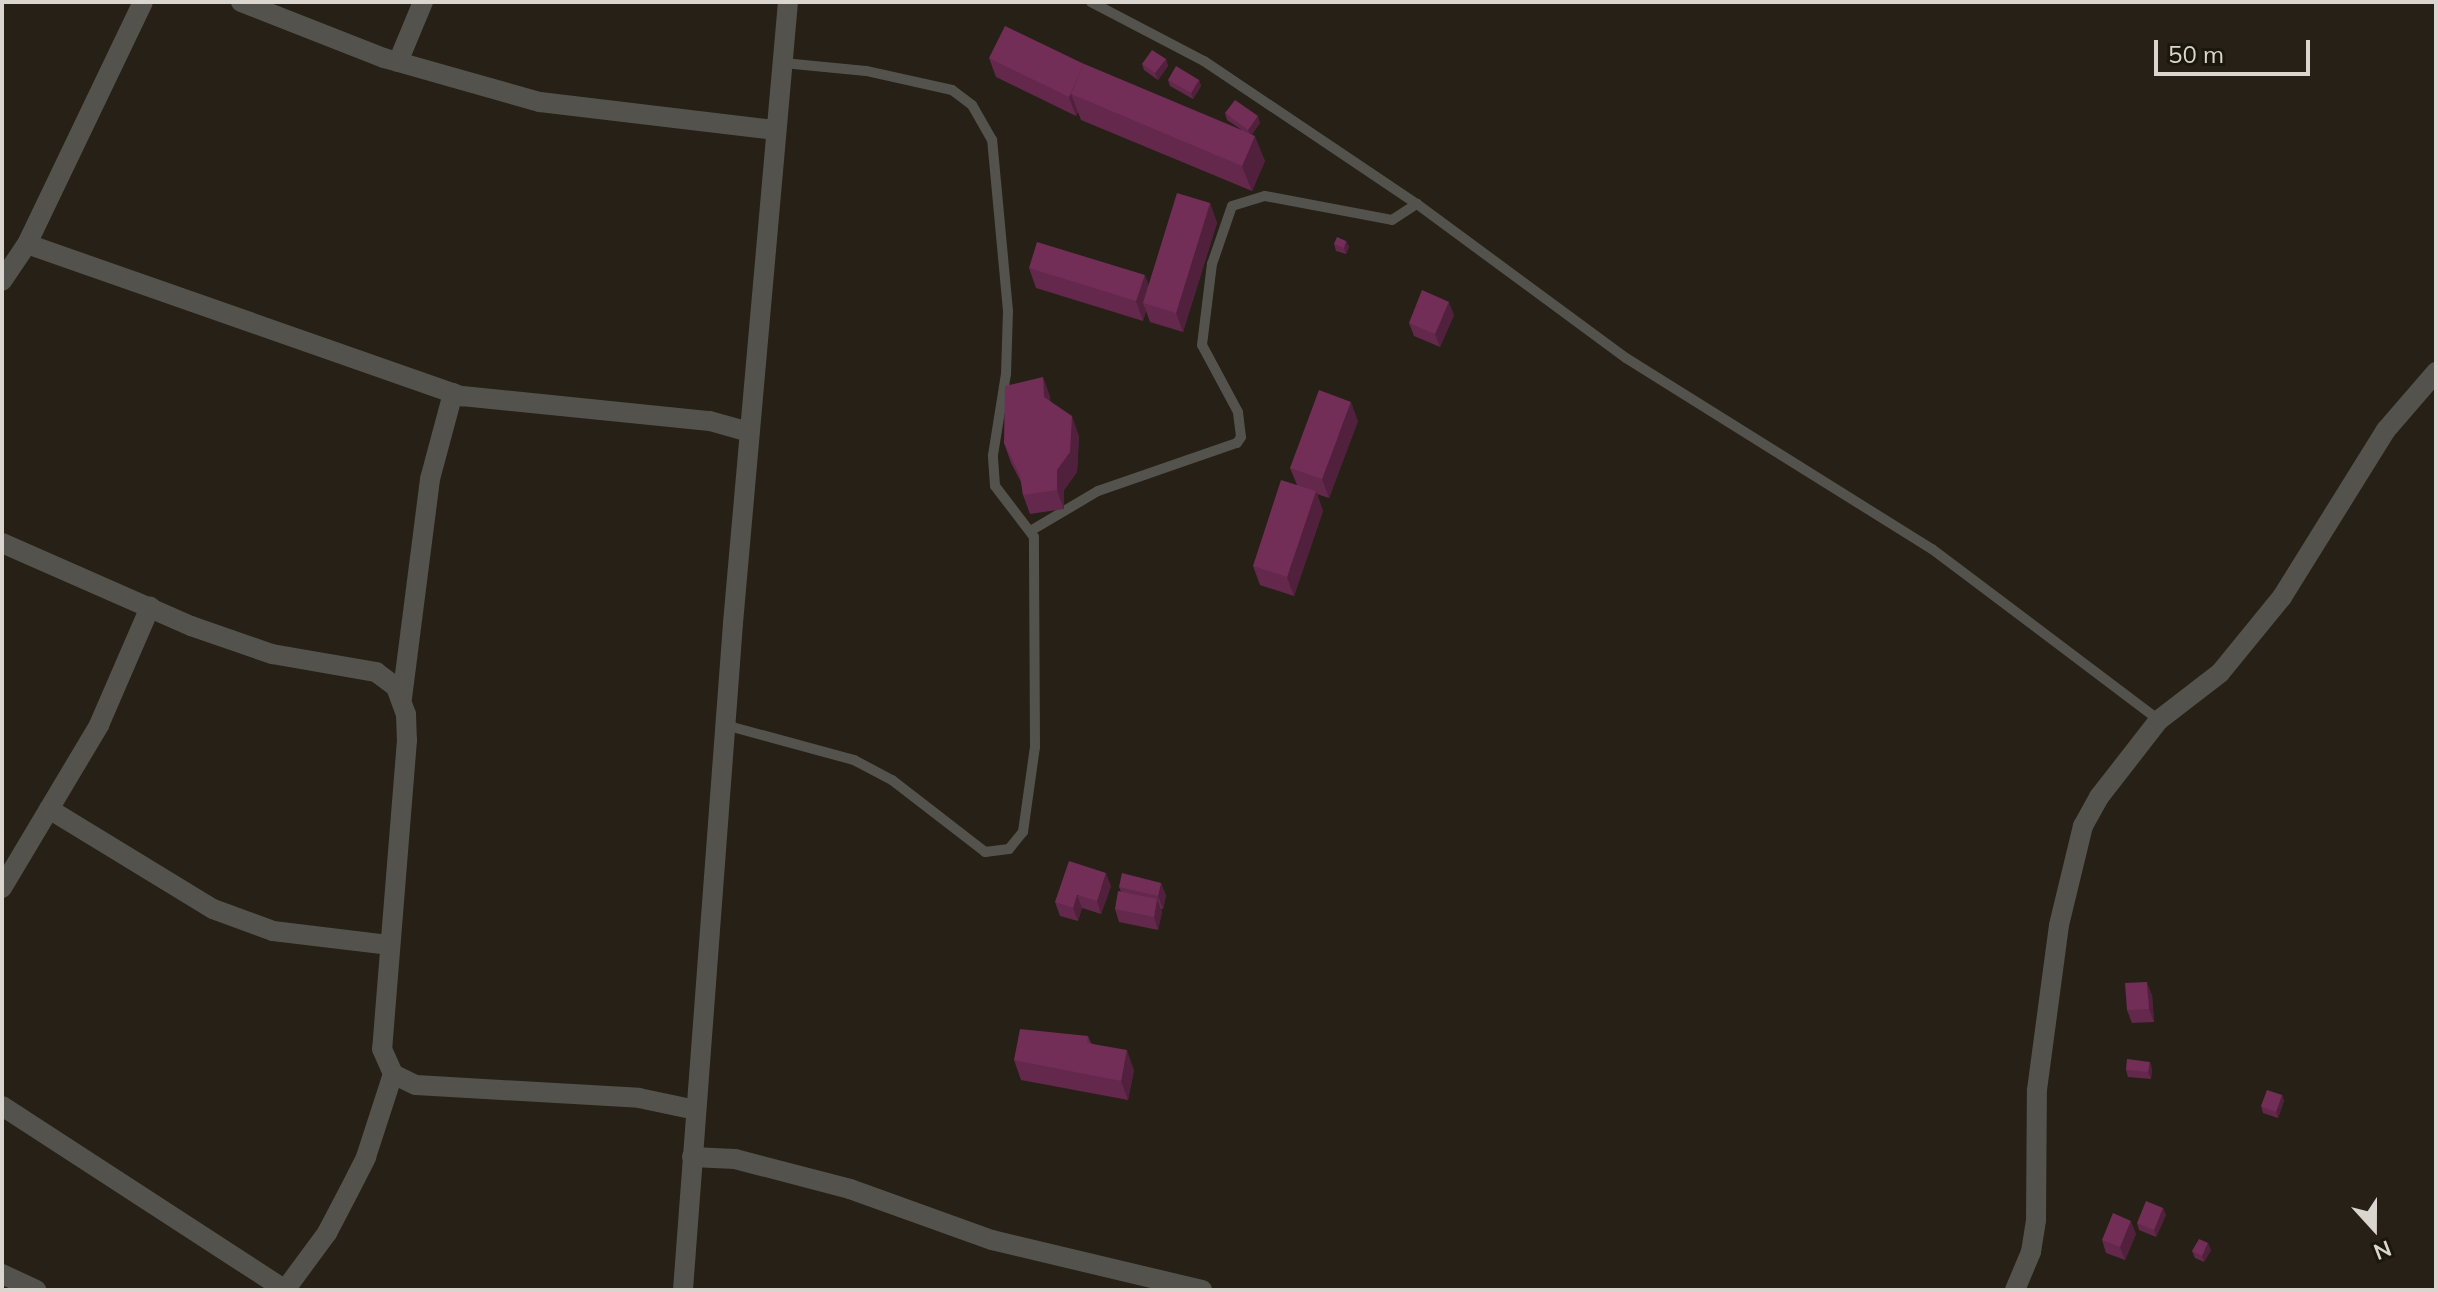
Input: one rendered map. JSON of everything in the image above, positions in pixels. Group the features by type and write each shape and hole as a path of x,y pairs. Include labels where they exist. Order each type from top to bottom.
{"street":[{"path":"2,281 27,244 143,2"},
{"path":"241,2 398,62 540,102 774,130"},
{"path":"398,62 423,2"},
{"path":"683,1290 725,725 774,130 788,2"},
{"path":"27,244 453,393 710,421 749,432"},
{"path":"2015,1290 2031,1252 2036,1220 2037,1090 2073,855 2099,797 2159,720 2220,673 2282,597 2386,430 2436,372"},
{"path":"453,393 430,479 402,698 407,740 388,945 382,1049 393,1074 416,1085 639,1098 696,1110"},
{"path":"2,543 150,607 272,654 376,672 389,678 402,698"},
{"path":"2,888 99,725 150,607"},
{"path":"49,809 213,909 273,931 388,945"},
{"path":"2,1106 285,1290 327,1233 366,1157 393,1074"},
{"path":"692,1157 735,1159 850,1189 992,1240 1202,1290"},
{"path":"2,1274 37,1290"}],"lane":[{"path":"1091,2 1204,61 1417,204 1626,358 1932,549 2159,720"},
{"path":"725,725 854,760 892,780 985,852 1009,849 1023,832 1035,747 1032,530 995,486 993,455 1008,350 1007,258 992,140 983,119 952,90 866,71 783,63"},
{"path":"1032,530 1098,491 1237,443 1241,437 1238,412 1202,345 1212,264 1232,206 1265,196 1392,220 1417,204"}],"building":[{"path":"1005,26 1084,64 1069,97 989,58"},
{"path":"1152,50 1166,59 1155,73 1142,64"},
{"path":"1084,64 1255,136 1242,166 1071,94"},
{"path":"1176,66 1199,80 1191,93 1168,80"},
{"path":"1235,100 1258,116 1248,130 1225,113"},
{"path":"1177,193 1210,203 1176,313 1143,303"},
{"path":"1337,237 1346,241 1344,248 1334,244"},
{"path":"1037,242 1145,275 1136,301 1029,268"},
{"path":"1422,290 1449,302 1435,334 1409,323"},
{"path":"1043,377 1044,397 1072,416 1070,452 1057,470 1057,490 1023,495 1020,475 1004,443 1005,386"},
{"path":"1319,390 1351,402 1322,479 1290,468"},
{"path":"1281,480 1316,491 1287,577 1253,566"},
{"path":"1069,861 1106,873 1097,901 1077,895 1073,908 1055,902"},
{"path":"1122,873 1161,883 1158,896 1119,887"},
{"path":"1118,891 1157,899 1154,917 1115,909"},
{"path":"2147,982 2149,1009 2127,1010 2125,983"},
{"path":"1020,1029 1088,1036 1087,1043 1127,1050 1121,1081 1014,1060"},
{"path":"2127,1059 2150,1062 2148,1072 2126,1070"},
{"path":"2267,1090 2282,1095 2276,1112 2261,1106"},
{"path":"2146,1201 2163,1208 2154,1230 2137,1223"},
{"path":"2113,1213 2131,1221 2120,1247 2102,1240"},
{"path":"2199,1239 2208,1243 2202,1256 2192,1251"}]}
